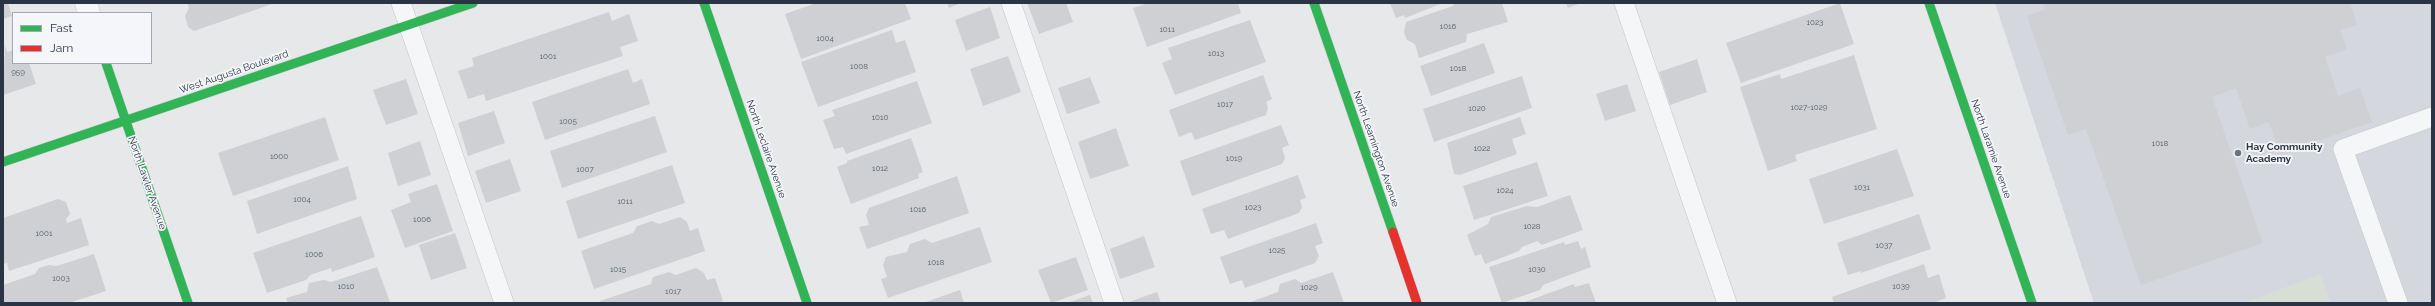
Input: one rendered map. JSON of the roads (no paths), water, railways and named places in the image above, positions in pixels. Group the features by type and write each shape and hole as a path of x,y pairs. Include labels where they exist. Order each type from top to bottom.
{"street":[{"name":"West Augusta Boulevard","path":"3,162 473,3"},
{"name":"North Leclaire Avenue","path":"704,3 807,303"},
{"name":"North Leamington Avenue","path":"1314,3 1418,303"},
{"name":"North Laramie Avenue","path":"1930,3 2032,303"},
{"name":"North Lawler Avenue","path":"106,64 188,303"}],"lane":[{"path":"401,3 504,303"},
{"path":"1011,3 1114,303"},
{"path":"1624,3 1727,303"},
{"path":"2398,303 2343,149 2432,117"}],"place":[{"name":"Hay Community Academy","path":"2238,153"}]}
